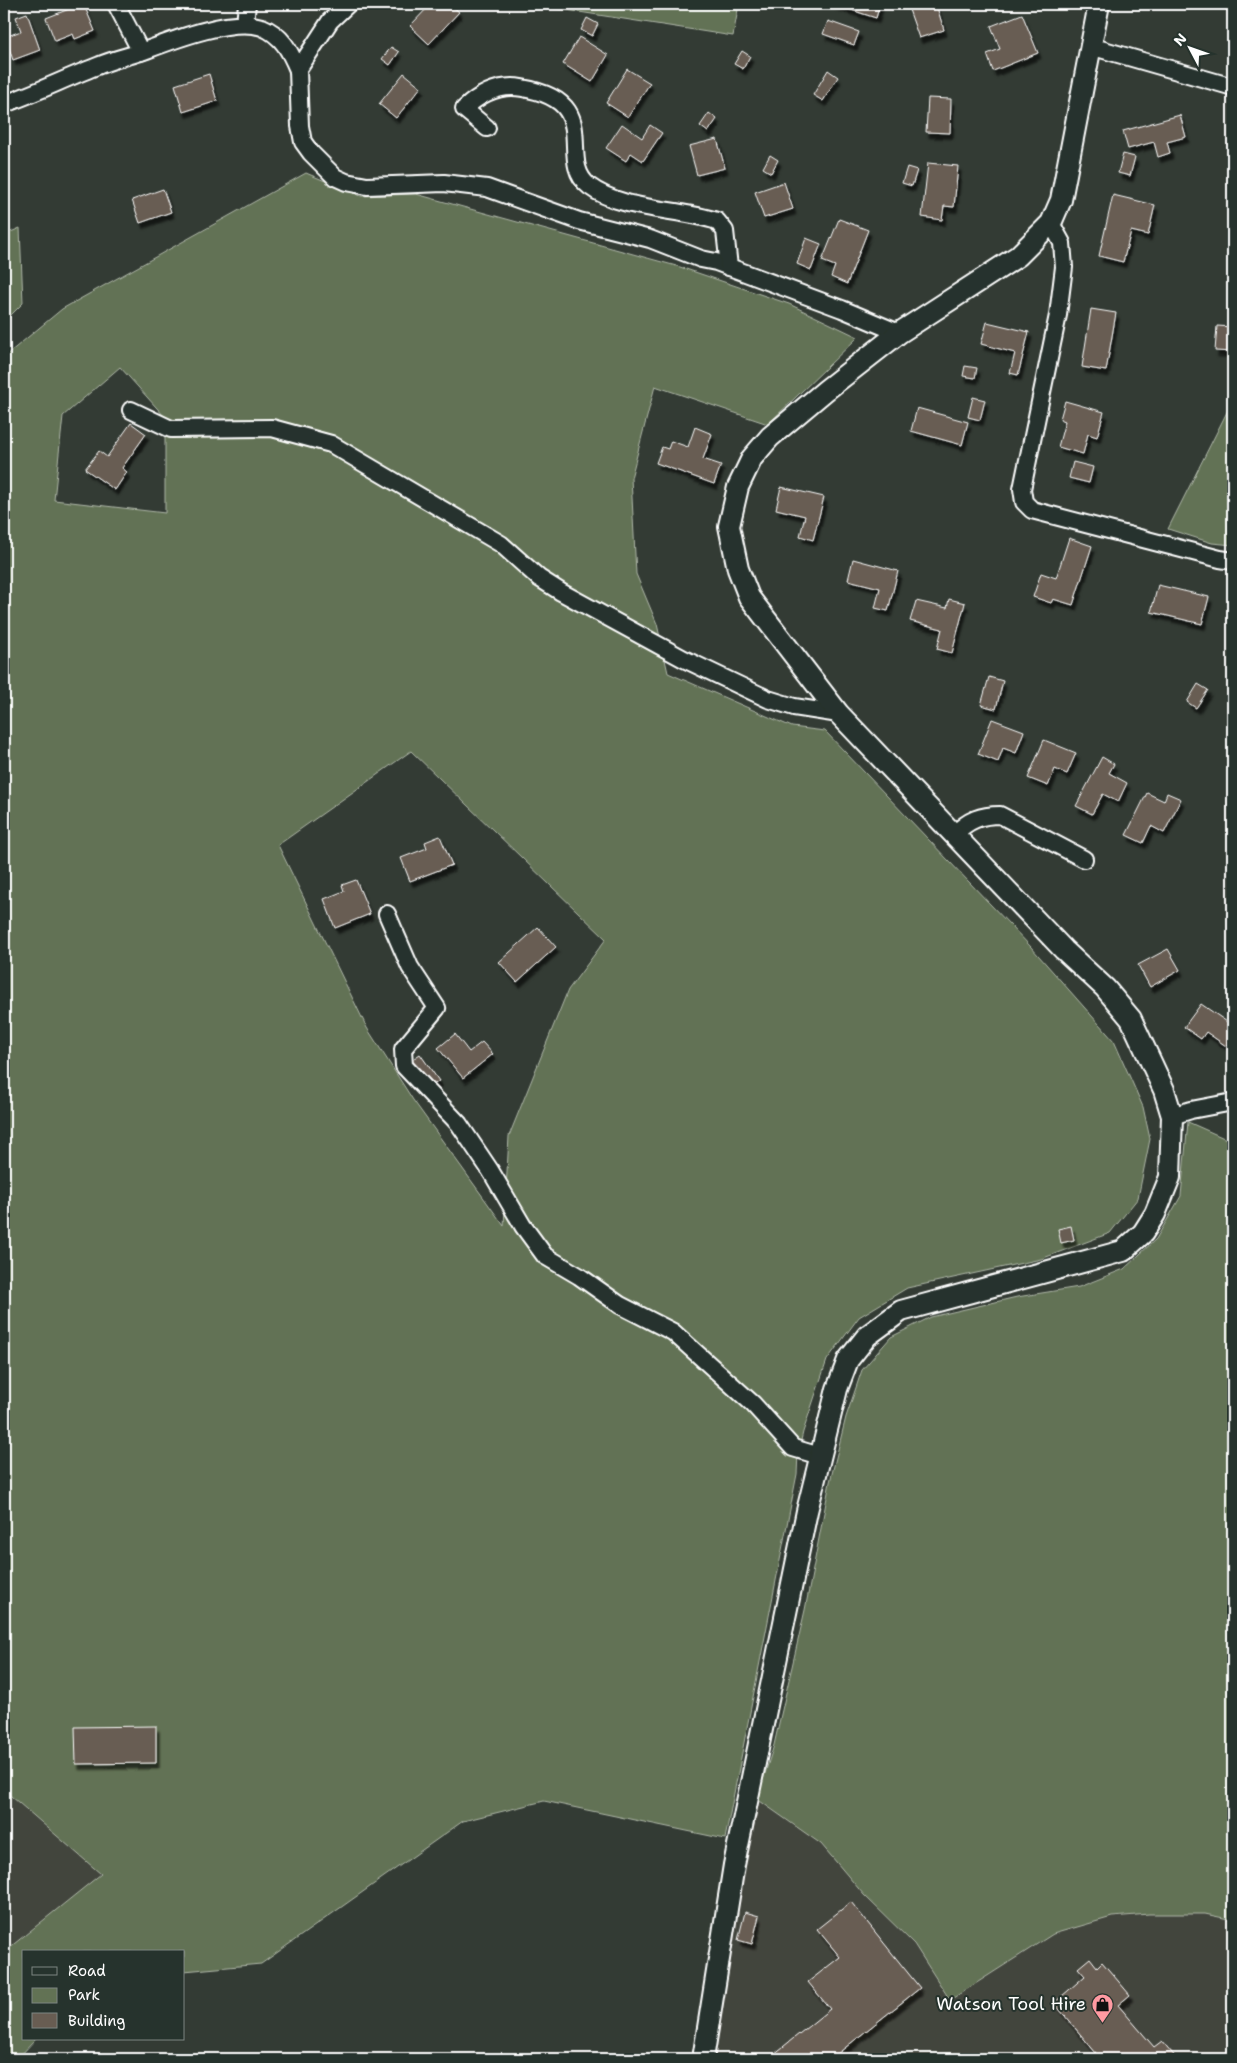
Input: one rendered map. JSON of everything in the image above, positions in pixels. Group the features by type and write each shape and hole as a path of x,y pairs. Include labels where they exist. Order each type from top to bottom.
{"street":[{"path":"116,4 141,52"},
{"path":"245,24 247,4"},
{"path":"298,70 330,21 348,4"},
{"path":"703,2059 734,1865 807,1511 837,1389 848,1360 867,1336 901,1311 1123,1251 1143,1233 1155,1214 1170,1177 1172,1116 1164,1090 1131,1019 1105,988 1064,950 839,714 749,597 738,569 729,526 738,488 752,458 770,437 899,333 1018,256 1051,223 1061,200 1099,4"},
{"path":"4,104 102,64 175,39 207,30 245,24 262,27 288,46 298,70 300,126 303,142 310,153 335,177 346,182 367,186 444,182 487,188 579,221 650,239 842,309 899,333"},
{"path":"1090,46 1233,87"},
{"path":"487,128 464,109 484,94 503,88 519,87 539,91 555,99 568,112 574,125 576,160 579,174 589,185 604,195 628,202 717,221 725,231 729,267"},
{"path":"1051,223 1062,243 1064,267 1058,315 1022,490 1024,502 1032,510 1233,561"},
{"path":"131,410 171,429 272,428 331,444 502,544 539,578 560,592 684,659 768,699 794,707 839,714"},
{"path":"955,834 973,819 989,815 1000,815 1084,859"},
{"path":"387,914 410,967 437,1008 403,1049 404,1066 459,1124 490,1170 522,1226 545,1256 579,1276 620,1305 673,1332 753,1404 794,1448 820,1456"},
{"path":"1172,1116 1191,1110 1233,1102"}],"shaded area":[{"path":"4,1790 101,1874 4,1952"},
{"path":"757,1799 821,1844 864,1895 914,1944 950,2000 1053,1934 1112,1917 1149,1914 1205,1914 1233,1920 1233,2059 713,2059"}],"green space":[{"path":"545,4 739,4 733,36 547,7"},
{"path":"306,173 361,196 416,194 680,267 789,304 858,337 768,424 655,386 631,478 636,574 657,624 668,673 792,727 825,731 1031,947 1114,1041 1143,1107 1150,1139 1138,1198 1110,1233 1041,1259 907,1288 859,1317 827,1360 798,1453 797,1474 725,1839 544,1801 463,1821 261,1964 185,1971 185,1950 22,1950 22,2040 35,2040 17,2059 4,2059 4,1952 101,1874 4,1790 4,357 62,309","holes":["120,367 165,417 165,513 54,500 63,416","411,751 606,939 568,990 509,1136 504,1226 413,1100 367,1028 278,845"]},
{"path":"20,228 23,303 4,322 4,235"},
{"path":"1233,406 1233,545 1212,543 1168,529 1229,408"},
{"path":"1188,1122 1233,1142 1233,1920 1205,1914 1149,1914 1112,1917 1053,1934 950,2000 914,1944 864,1895 821,1844 757,1799 774,1745 805,1610 830,1482 846,1417 862,1370 891,1337 931,1317 1017,1297 1079,1287 1124,1269 1156,1239 1181,1196"}],"building":[{"path":"82,4 87,4 84,5 95,31 75,39 73,34 55,41 46,18"},
{"path":"431,4 450,4 459,12 429,44 410,26"},
{"path":"833,4 880,4 876,18"},
{"path":"907,4 936,4 944,30 919,38"},
{"path":"27,13 40,50 13,60 5,37 21,31 16,17"},
{"path":"1022,14 1038,53 993,71 987,54 1000,49 991,26"},
{"path":"587,18 598,24 592,36 581,30"},
{"path":"828,21 859,32 854,45 823,34"},
{"path":"579,37 608,55 592,82 563,64"},
{"path":"391,47 399,52 390,65 382,59"},
{"path":"742,51 750,56 743,69 734,64"},
{"path":"627,69 650,83 628,117 606,103"},
{"path":"828,70 838,77 823,101 813,95"},
{"path":"404,73 421,87 396,118 379,104"},
{"path":"209,74 217,101 183,112 175,85"},
{"path":"928,98 951,99 950,133 926,132"},
{"path":"709,113 717,119 708,132 700,126"},
{"path":"1180,115 1186,137 1167,142 1170,153 1158,157 1154,142 1128,149 1123,131"},
{"path":"622,124 642,138 650,125 662,133 643,161 631,153 626,161 606,148"},
{"path":"717,139 725,168 697,175 689,146"},
{"path":"1123,154 1135,157 1130,176 1118,173"},
{"path":"770,155 778,160 771,173 763,168"},
{"path":"928,163 958,166 954,207 944,206 942,220 922,217"},
{"path":"907,167 917,170 912,186 902,183"},
{"path":"784,182 793,209 764,218 755,192"},
{"path":"163,189 171,212 140,223 132,200"},
{"path":"1113,195 1155,205 1148,235 1131,231 1123,262 1099,256"},
{"path":"839,219 868,230 847,284 831,277 835,266 822,261"},
{"path":"806,238 821,244 811,270 797,264"},
{"path":"1091,309 1116,313 1106,371 1082,367"},
{"path":"987,322 1029,332 1018,375 1010,373 1015,353 981,344"},
{"path":"1217,326 1233,327 1233,352 1215,351"},
{"path":"965,366 977,368 975,378 963,376"},
{"path":"973,397 985,400 980,420 968,417"},
{"path":"1065,401 1104,412 1097,437 1088,434 1083,454 1058,447 1065,421 1060,419"},
{"path":"917,408 968,422 962,445 911,431"},
{"path":"131,423 146,434 122,468 127,472 115,490 85,469 99,451 107,457"},
{"path":"695,427 712,434 703,459 721,465 714,484 656,463 662,447 668,449 671,441 688,447"},
{"path":"1073,462 1093,467 1089,483 1069,478"},
{"path":"781,487 824,497 813,540 800,536 805,516 776,509"},
{"path":"1069,538 1092,546 1073,605 1053,599 1051,603 1033,597 1041,573 1056,578"},
{"path":"853,559 898,571 888,611 875,608 880,588 848,580"},
{"path":"1158,585 1209,597 1202,624 1151,612"},
{"path":"949,599 965,603 952,653 937,649 942,629 910,621 916,601 947,608"},
{"path":"989,677 1003,681 996,709 981,705"},
{"path":"1198,684 1208,690 1196,708 1187,702"},
{"path":"992,719 1024,731 1016,753 1003,748 998,762 978,754"},
{"path":"1044,740 1076,753 1067,774 1055,769 1048,786 1028,778"},
{"path":"1102,757 1114,764 1109,773 1127,783 1118,802 1103,794 1092,814 1076,806"},
{"path":"1147,793 1164,801 1167,793 1181,799 1164,833 1151,826 1143,843 1126,835"},
{"path":"440,836 452,865 410,881 401,858 427,848 425,842"},
{"path":"356,880 370,914 335,928 324,899 344,891 342,885"},
{"path":"538,927 556,947 517,982 499,962"},
{"path":"1168,949 1180,970 1150,987 1138,965"},
{"path":"1201,1004 1233,1026 1233,1035 1226,1046 1206,1032 1201,1039 1184,1027"},
{"path":"455,1034 469,1052 482,1042 493,1054 463,1078 438,1048"},
{"path":"420,1054 439,1081 429,1088 410,1061"},
{"path":"1071,1226 1074,1240 1061,1243 1058,1229"},
{"path":"156,1726 156,1763 76,1764 75,1727"},
{"path":"851,1902 920,1988 831,2059 768,2059 830,2009 808,1982 840,1957 817,1929"},
{"path":"745,1912 759,1916 752,1944 738,1940"},
{"name":"Watson Tool Hire","path":"1090,1958 1097,1967 1102,1962 1130,1995 1118,2005 1154,2047 1162,2041 1177,2059 1088,2059 1096,2053 1054,2003 1085,1976 1078,1968"}],"place":[{"name":"Watson Tool Hire","path":"1102,2023"}]}
